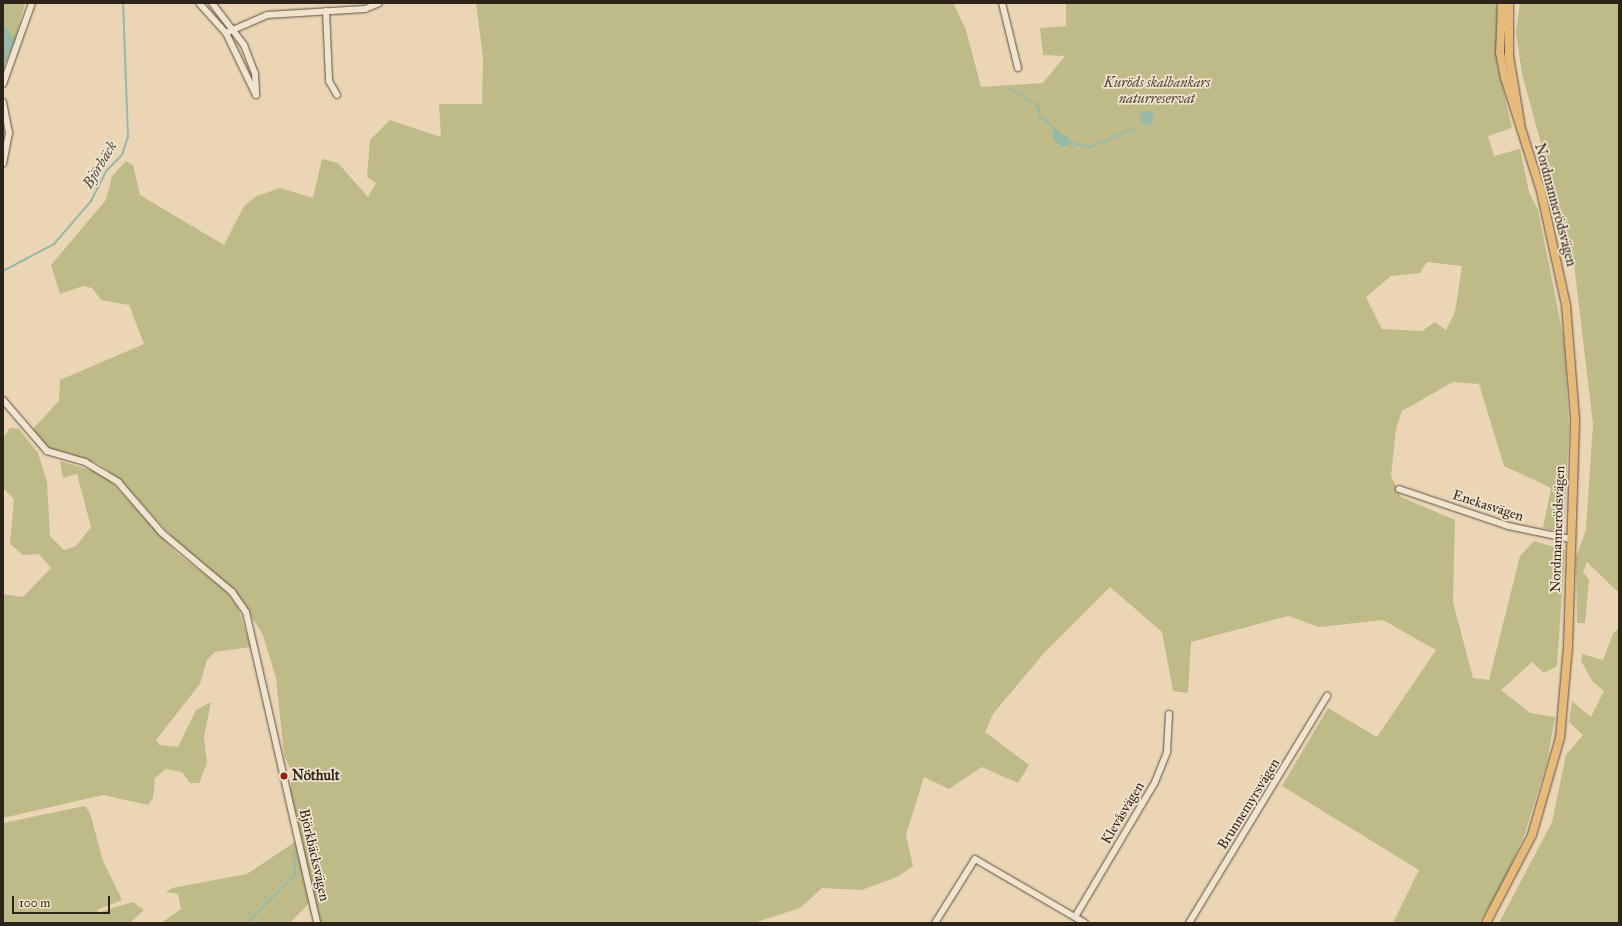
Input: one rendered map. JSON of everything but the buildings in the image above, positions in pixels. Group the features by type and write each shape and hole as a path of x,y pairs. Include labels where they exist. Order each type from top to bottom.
{"main road":[{"name":"Nordmannerödsvägen","path":"1486,923 1532,835 1560,738 1567,668 1571,539 1573,361 1555,244 1500,53 1502,3"},
{"name":"Nordmannerödsvägen","path":"1509,3 1508,49 1520,126"}],"street":[{"path":"3,84 32,3"},
{"path":"199,3 226,33 256,95 254,73 234,28 212,3"},
{"path":"226,33 234,28 267,15 365,10 379,3"},
{"path":"1002,3 1018,68"},
{"path":"326,11 329,82 337,95"},
{"path":"3,102 9,133 3,163"},
{"name":"Björkbäcksvägen","path":"3,400 40,446 62,458 103,470 130,494 179,550 232,592 246,612 316,923"},
{"name":"Enekasvägen","path":"1399,489 1508,526 1571,539"},
{"name":"Brunnemyrsvägen","path":"1189,923 1327,696"},
{"name":"Klevåsvägen","path":"1075,917 1155,782 1167,752 1169,714"},
{"path":"935,923 975,859 1085,923"}],"green space":[{"path":"3,3 25,3 15,40 3,23"},
{"name":"Kuröds skalbankars naturreservat","path":"476,3 953,3 966,30 981,87 1043,83 1065,56 1043,55 1040,28 1066,26 1066,3 1497,3 1497,64 1512,128 1488,136 1494,156 1520,149 1529,192 1538,210 1564,340 1569,428 1564,524 1558,531 1543,528 1551,488 1504,466 1479,384 1453,382 1402,411 1396,429 1391,476 1401,497 1455,520 1453,602 1473,678 1489,680 1520,556 1534,541 1565,550 1557,666 1544,673 1532,662 1501,690 1530,713 1555,717 1547,762 1525,833 1503,884 1479,923 1393,923 1419,870 1282,786 1328,708 1377,737 1436,650 1383,620 1319,627 1288,616 1191,642 1188,693 1173,691 1162,632 1110,587 1044,653 993,714 985,732 1029,765 1018,783 982,767 949,789 924,777 906,835 913,866 899,876 862,890 822,888 800,908 753,923 318,923 290,795 292,773 284,755 276,678 263,635 235,590 182,547 120,480 98,463 48,449 31,431 59,401 60,380 144,344 129,305 101,300 92,288 83,286 60,294 51,265 106,200 112,176 126,161 133,165 140,195 224,245 244,206 257,196 280,188 313,198 322,159 338,163 368,197 376,183 367,177 370,140 390,120 441,137 439,104 482,104 483,57","holes":["1427,262 1462,266 1455,312 1446,330 1435,322 1422,331 1382,329 1366,297 1391,276 1420,273"]},
{"path":"1520,3 1619,3 1619,593 1587,562 1583,572 1589,580 1585,623 1577,623 1576,557 1586,530 1593,424 1574,264 1522,74 1516,32"},
{"path":"10,428 19,429 38,453 47,482 50,536 64,550 76,546 91,527 77,474 63,478 60,461 104,474 178,554 224,589 238,607 251,647 215,652 207,660 200,684 156,740 159,745 178,747 196,710 211,702 204,737 207,763 199,783 190,783 182,772 166,769 155,778 153,798 148,805 103,795 3,818 3,594 23,597 51,568 39,554 23,555 10,544 14,499 3,488 3,438"},
{"path":"1619,627 1619,923 1499,923 1552,822 1566,755 1583,735 1569,722 1572,701 1591,717 1604,691 1593,682 1581,661 1582,654 1603,660 1613,634"},
{"path":"85,806 90,813 103,861 122,900 97,910 99,912 133,902 144,910 130,923 3,923 3,823"},
{"path":"295,842 312,900 290,923 161,923 181,909 178,894 166,892 172,888 247,874"}],"shaded area":[{"path":"3,23 15,40 3,69"},
{"path":"1147,111 1152,113 1154,118 1152,123 1147,125 1142,123 1140,118 1142,113"},
{"path":"1052,126 1072,141 1070,145 1062,147 1053,139"}],"waterway":[{"name":"Björbäck","path":"3,271 54,244 91,201 106,171 122,155 128,137 123,3"},
{"path":"1010,89 1038,106 1040,116 1052,126"},
{"path":"1071,143 1090,147 1133,129"},
{"path":"247,923 295,875 294,854"}],"place":[{"name":"Nöthult","path":"284,776"}]}
